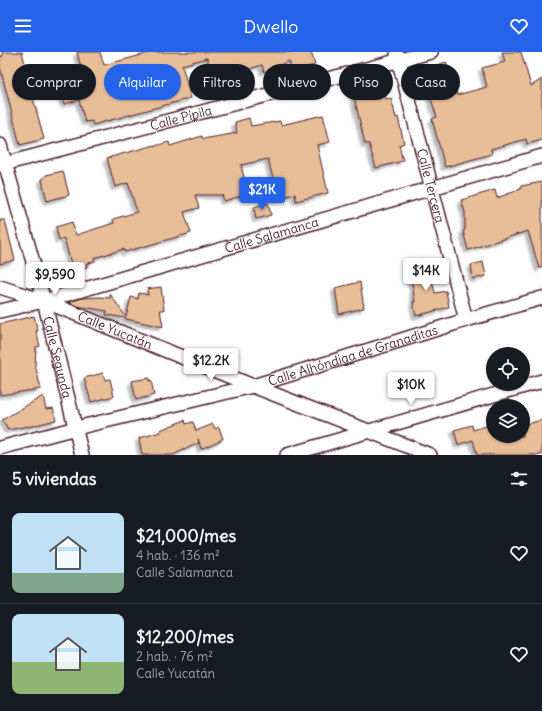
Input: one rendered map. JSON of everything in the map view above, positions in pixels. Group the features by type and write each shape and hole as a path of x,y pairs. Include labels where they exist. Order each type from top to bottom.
{"street":[{"name":"Calle Pípila","path":"2,164 398,56 431,52"},
{"name":"Calle Tercera","path":"398,56 466,320"},
{"name":"Calle Segunda","path":"0,145 2,164 44,301 82,455"},
{"name":"Calle Salamanca","path":"0,311 44,301 542,156"},
{"name":"Calle Yucatán","path":"0,287 44,301 253,386 430,455"},
{"name":"Calle Alhóndiga de Granaditas","path":"0,448 76,428 253,386 542,298"},
{"path":"287,455 542,381"}],"building":[{"path":"2,52 22,52 25,64 12,64 12,100 34,100 44,139 20,145 0,67 0,57 3,56"},
{"path":"77,52 100,52 104,65 104,100 181,100 181,64 108,64 153,52 311,52 315,64 290,64 289,61 282,64 263,64 263,68 262,65 255,67 255,64 209,64 207,58 182,65 189,91 189,99 93,125 92,121 85,122 79,100 96,100 96,64 80,64"},
{"path":"502,52 521,52 531,86 542,79 542,140 527,144 526,139 491,149 492,154 445,167 432,119 437,117 431,100 460,100 460,94 487,87 482,68 505,62"},
{"path":"63,100 79,100 64,104"},
{"path":"355,100 392,100 396,118 398,117 404,143 399,145 403,161 376,168 369,144 365,144"},
{"path":"323,115 330,142 317,145 328,193 296,201 295,194 278,198 268,159 241,165 248,194 224,201 222,195 195,195 199,208 184,212 191,233 125,252 124,249 94,258 95,261 86,264 87,267 73,271 64,238 59,240 56,227 72,222 76,235 114,223 113,219 137,212 128,183 115,187 107,158 169,142 170,146 202,136 203,139 237,133 235,122 249,118 251,126 280,121 281,125"},
{"path":"63,171 69,195 47,201 42,180 46,175"},
{"path":"542,182 542,268 539,268 528,231 468,250 463,231 465,230 465,212 461,200 495,190 497,198 521,189 521,186"},
{"path":"268,203 271,215 256,219 254,207"},
{"path":"0,220 5,220 15,260 0,264"},
{"path":"483,262 486,276 473,279 471,265"},
{"path":"428,264 435,293 446,291 449,307 416,316 413,302 415,302 410,269"},
{"path":"360,282 364,308 339,314 335,288"},
{"path":"161,287 164,310 160,310 163,327 106,315 107,311 77,306 68,302 83,298 110,298 110,294 126,317 131,297 138,299 139,293 148,295 147,289"},
{"path":"34,316 40,346 36,347 35,365 41,389 0,395 0,324"},
{"path":"103,373 105,380 110,379 114,396 91,402 84,378"},
{"path":"149,378 149,381 151,380 154,395 136,400 132,381"},
{"path":"43,396 46,409 53,408 56,420 8,430 2,420"},
{"path":"185,420 186,424 193,422 196,431 213,424 215,429 219,427 223,439 201,449 198,439 199,443 173,455 142,455 139,438 161,432 160,430"},
{"path":"542,420 542,455 477,455 473,440 458,445 454,430 472,425 473,430 486,426 486,443 530,443 530,423"}]}
